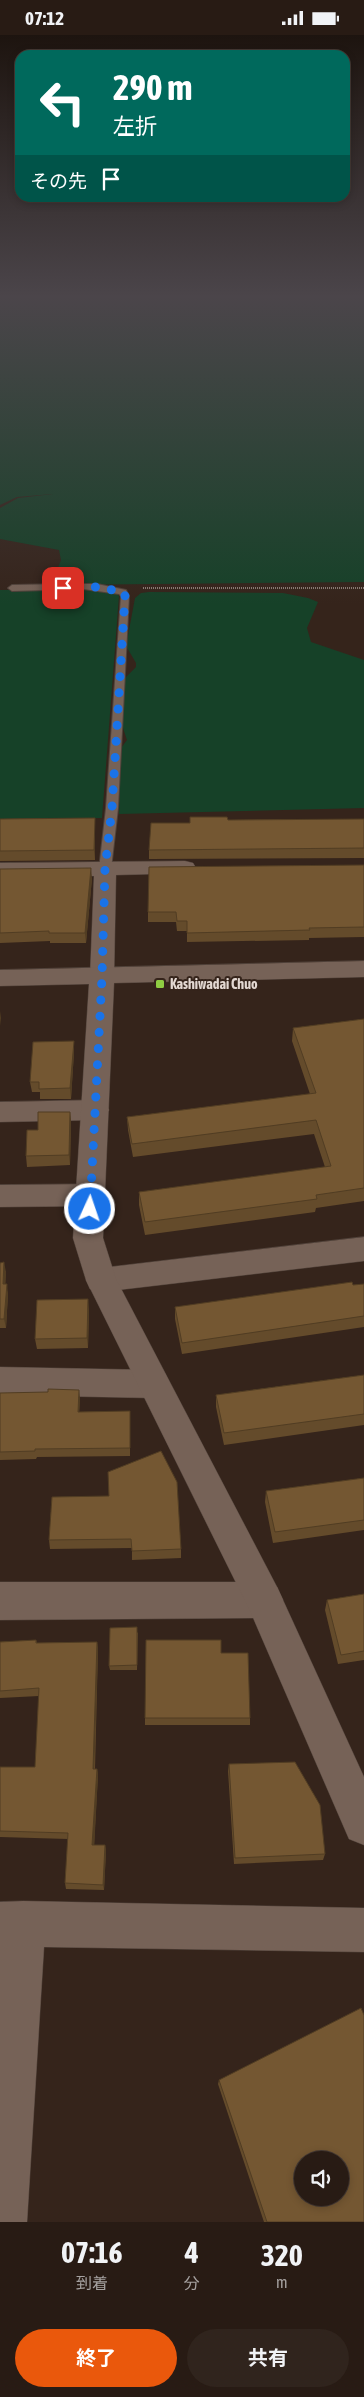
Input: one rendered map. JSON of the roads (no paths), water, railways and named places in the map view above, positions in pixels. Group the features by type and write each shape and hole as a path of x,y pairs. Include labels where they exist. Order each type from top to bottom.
{"street":[{"path":"0,870 205,868"},
{"path":"105,869 102,977 88,1238 101,1280 264,1599 364,1824"},
{"path":"0,978 102,977 364,969"},
{"path":"0,1112 95,1110"},
{"path":"0,1196 90,1195"},
{"path":"101,1280 364,1249"},
{"path":"0,1381 153,1384"},
{"path":"0,1601 264,1599"},
{"path":"2,2222 11,1924 364,1931"}],"lane":[{"path":"12,588 112,589 123,592 125,596 112,808 105,869"}],"place":[{"name":"Kashiwadai Chuo","path":"160,984"}]}
